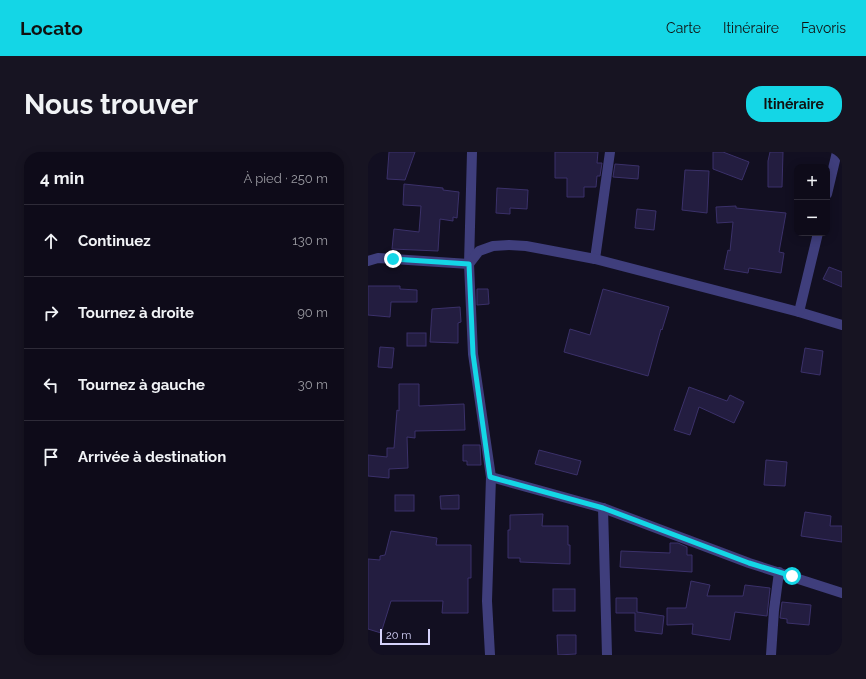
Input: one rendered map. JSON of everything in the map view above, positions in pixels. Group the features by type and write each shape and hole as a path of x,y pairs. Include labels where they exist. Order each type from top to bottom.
{"street":[{"path":"472,152 469,264 473,354 490,477 487,601 490,655"},
{"path":"595,259 610,152"},
{"path":"830,181 837,152"},
{"path":"799,312 817,236"},
{"path":"469,264 479,251 493,246 526,246 595,259 799,312 842,325"},
{"path":"368,261 378,258 469,264"},
{"path":"490,477 603,508 749,563 842,593"},
{"path":"603,508 607,655"},
{"path":"771,655 774,610 779,572"}],"building":[{"path":"389,152 415,152 405,180 387,179"},
{"path":"555,152 598,152 597,163 602,163 600,176 597,176 596,187 584,187 584,197 567,197 567,178 555,178"},
{"path":"713,152 723,152 749,162 742,180 713,169"},
{"path":"770,152 783,152 782,187 768,187 768,161"},
{"path":"615,164 639,166 638,179 613,177"},
{"path":"685,170 709,171 707,213 682,210"},
{"path":"404,184 443,188 443,190 459,192 457,218 453,217 453,221 440,219 438,251 392,249 394,229 419,232 421,206 403,205"},
{"path":"497,188 528,190 527,209 510,208 510,214 496,213"},
{"path":"736,206 736,208 786,213 779,252 784,253 781,273 749,268 748,273 724,269 728,250 730,251 733,222 717,223 716,207"},
{"path":"637,209 656,211 654,230 635,228"},
{"path":"829,267 842,272 842,287 823,279"},
{"path":"368,286 400,286 400,289 417,290 417,302 391,302 390,317 368,315"},
{"path":"477,289 488,289 489,304 477,305"},
{"path":"603,289 669,307 662,330 661,329 648,376 564,352 570,329 590,335"},
{"path":"460,307 461,322 458,323 458,343 430,342 432,309"},
{"path":"407,333 426,333 426,346 407,346"},
{"path":"380,347 394,348 392,368 378,367"},
{"path":"805,348 823,351 820,375 801,372"},
{"path":"399,384 419,384 419,406 464,404 465,430 415,431 415,438 407,437 408,468 389,469 389,478 368,476 368,455 387,457 387,448 394,448 397,410 399,411"},
{"path":"689,387 727,401 730,395 744,402 734,423 699,407 690,435 674,430"},
{"path":"463,445 480,445 481,465 467,465 467,461 463,461"},
{"path":"539,450 581,461 577,475 535,464"},
{"path":"766,460 787,462 785,486 764,485"},
{"path":"395,495 414,495 414,511 395,511"},
{"path":"459,495 459,509 441,509 440,496"},
{"path":"805,512 831,516 830,526 842,526 842,542 801,536"},
{"path":"543,514 542,526 568,526 570,564 520,562 520,558 508,558 508,530 510,530 510,515"},
{"path":"391,531 437,538 436,545 471,545 471,578 468,578 468,613 442,613 443,601 391,601 381,633 368,629 368,559 380,560 380,556 385,555"},
{"path":"670,543 678,543 687,547 687,555 692,555 692,572 620,567 621,551 670,553"},
{"path":"691,581 710,585 707,596 743,596 745,585 770,588 767,616 735,612 730,640 692,634 693,624 667,625 667,608 686,608"},
{"path":"553,589 575,589 575,611 553,611"},
{"path":"616,598 637,598 637,612 664,616 662,634 635,631 635,613 616,613"},
{"path":"782,602 811,605 809,625 787,623 787,619 780,618"},
{"path":"557,635 576,635 576,654 558,655"}],"route":[{"path":"393,259 469,264 473,354 490,477 603,508 749,563 792,576"}]}
